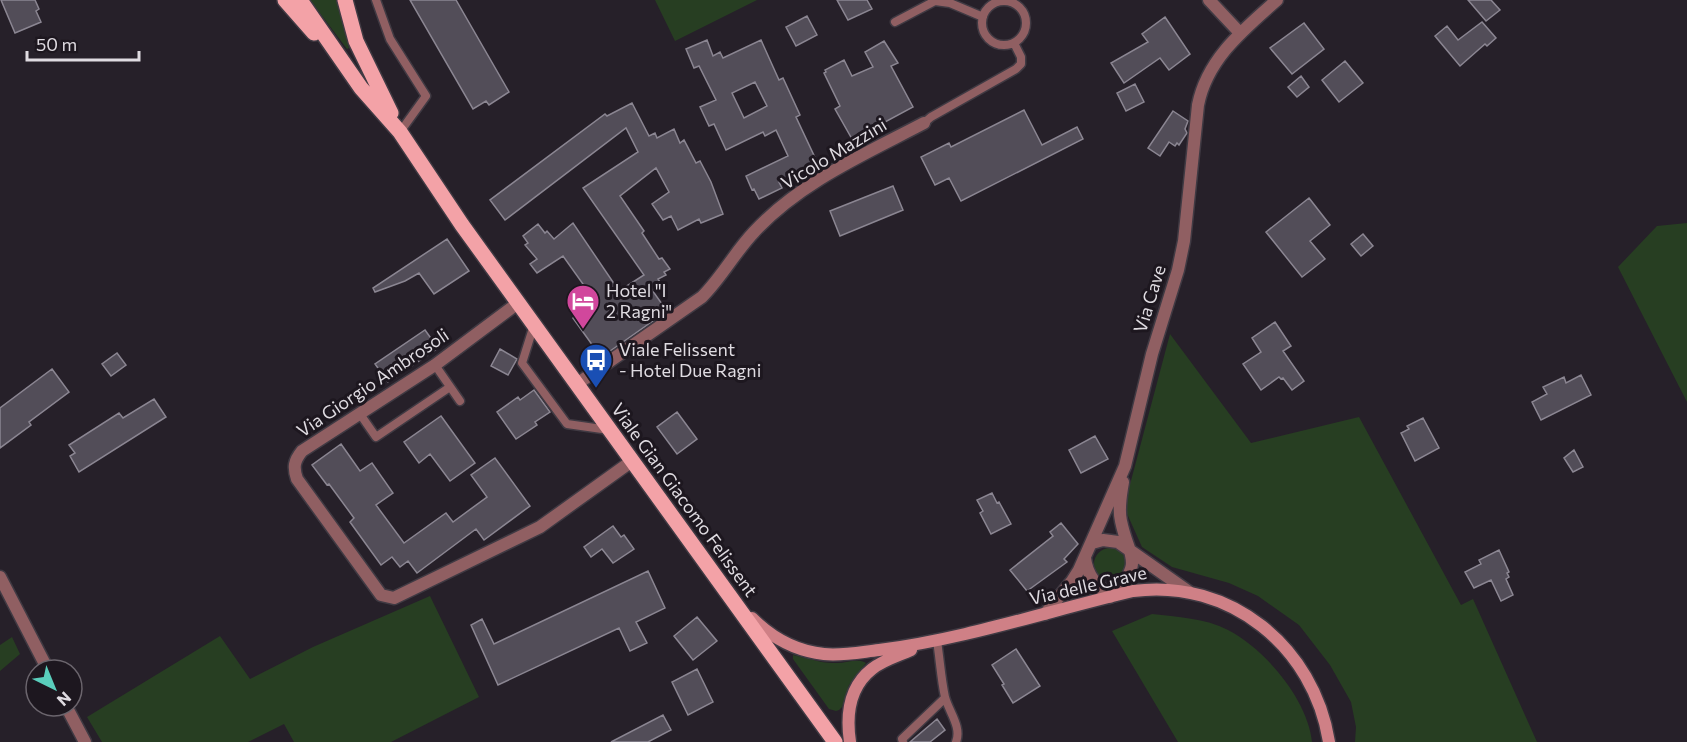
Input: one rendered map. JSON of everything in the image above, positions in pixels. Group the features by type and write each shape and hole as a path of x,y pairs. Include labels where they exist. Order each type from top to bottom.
{"main road":[{"path":"285,0 361,88"},
{"name":"Viale Gian Giacomo Felissent","path":"300,0 361,88 400,132 462,225 835,742"},
{"name":"Viale Gian Giacomo Felissent","path":"345,0 356,41 400,132"},
{"name":"Via delle Grave","path":"730,596 764,630 782,641 801,650 838,655 937,641 1112,596 1151,589 1189,592 1217,600 1249,617 1280,643 1301,669 1317,696 1324,715 1329,742"},
{"name":"Via delle Grave","path":"850,742 847,726 850,703 864,677 880,664 923,644"}],"street":[{"path":"1209,0 1240,33"},
{"name":"Via Cave","path":"1045,614 1072,581 1085,558 1125,466 1152,354 1182,254 1201,92 1217,60 1240,33 1276,0"},
{"name":"Vicolo Mazzini","path":"577,384 702,297 715,284 753,232 798,193 924,123"},
{"name":"Via Giorgio Ambrosoli","path":"518,303 435,365 302,451 295,460 294,469 297,479 381,595 394,598 540,527 632,461"},
{"path":"1085,558 1091,579 1112,596 1130,575 1131,551 1120,518 1125,466"},
{"path":"1092,543 1110,540 1124,545 1189,592"},
{"path":"0,577 42,658"},
{"path":"73,718 85,742"}],"lane":[{"path":"376,0 390,39 426,96 400,132"},
{"path":"895,22 935,1 950,3 983,17"},
{"path":"997,2 1019,2 1026,25 1020,39 1014,43 999,45 992,42 984,31 983,17 997,2"},
{"path":"924,123 1016,69 1021,64 1021,57 1014,43"},
{"path":"534,325 522,363 567,424 610,430"},
{"path":"435,365 460,401"},
{"path":"360,414 376,437 450,387"},
{"path":"937,641 945,698 957,728 956,742"},
{"path":"903,742 902,739 911,729 945,698"}],"green space":[{"path":"310,0 337,0 349,48 347,49"},
{"path":"655,0 757,0 675,41"},
{"path":"1687,223 1687,402 1618,267 1657,226"},
{"path":"1170,334 1251,443 1359,417 1461,605 1473,599 1537,742 1355,742 1356,727 1351,702 1330,665 1299,625 1258,596 1229,583 1172,567 1142,547 1124,507"},
{"path":"1110,548 1121,553 1126,564 1121,575 1110,580 1099,575 1094,564 1099,553"},
{"path":"430,596 479,697 391,742 294,742 284,724 248,742 102,742 87,717 220,636 250,679 313,647"},
{"path":"1152,614 1191,619 1219,626 1256,650 1270,663 1293,693 1309,726 1312,742 1178,742 1112,631"},
{"path":"12,637 20,654 0,671 0,645"},
{"path":"793,655 826,663 856,661 866,663 849,685 842,707 836,711 829,709 793,659"}],"building":[{"path":"1,0 35,0 39,9 36,11 41,22 15,33"},
{"path":"410,0 456,0 509,92 489,105 486,101 473,109"},
{"path":"837,0 867,0 872,9 848,20"},
{"path":"1468,0 1491,0 1500,10 1486,21"},
{"path":"807,16 817,35 796,46 786,27"},
{"path":"1165,17 1190,54 1169,70 1160,58 1124,83 1111,63 1148,42 1142,34"},
{"path":"1482,22 1496,38 1487,46 1485,44 1460,66 1435,36 1447,26 1458,40"},
{"path":"1304,23 1324,49 1292,74 1270,48"},
{"path":"707,40 713,56 720,52 723,58 761,40 779,80 783,78 800,115 796,117 818,164 779,182 782,188 759,199 746,176 788,156 776,130 765,136 763,132 726,150 714,124 709,126 700,107 716,100 699,66 694,68 686,49","holes":["755,82 767,106 744,118 732,93"]},
{"path":"884,41 898,63 891,66 913,107 870,130 874,137 856,146 835,109 840,106 824,73 825,70 844,60 852,76 873,67 865,52"},
{"path":"1345,61 1363,83 1339,102 1322,80"},
{"path":"1301,76 1309,87 1297,97 1288,87"},
{"path":"1135,84 1144,102 1126,111 1117,93"},
{"path":"632,103 649,136 655,133 657,138 674,129 680,143 684,140 696,163 700,161 723,214 701,223 699,219 678,230 671,216 663,220 652,204 669,192 656,168 620,196 644,231 642,233 659,259 662,258 670,269 664,272 666,275 658,279 661,284 652,290 667,311 603,356 601,351 598,353 573,318 580,312 569,294 583,284 563,256 537,273 530,264 537,259 525,245 528,243 523,236 538,224 554,239 573,223 619,291 644,275 583,188 638,152 626,128 505,220 490,200 605,114 607,116"},
{"path":"1024,110 1042,145 1077,127 1083,139 961,201 949,178 935,185 921,157 949,143 951,147"},
{"path":"1173,111 1188,121 1185,129 1187,133 1179,145 1177,143 1175,146 1169,142 1160,156 1148,148"},
{"path":"893,186 903,210 840,236 830,211"},
{"path":"1309,198 1330,225 1310,241 1325,259 1302,277 1266,232"},
{"path":"1363,234 1373,246 1361,256 1351,244"},
{"path":"447,239 469,271 434,294 419,273 375,292 373,288"},
{"path":"1275,322 1291,346 1283,351 1304,381 1292,390 1283,378 1279,377 1261,390 1243,364 1261,352 1252,338"},
{"path":"425,330 438,348 388,382 375,364"},
{"path":"500,349 517,359 508,375 491,366"},
{"path":"117,353 126,365 111,376 102,364"},
{"path":"52,369 69,392 29,422 31,425 0,448 0,408"},
{"path":"1581,375 1591,395 1541,420 1532,402 1547,394 1543,387 1564,377 1566,383"},
{"path":"534,390 550,412 535,422 537,425 516,439 497,412 518,397 520,400"},
{"path":"154,399 166,417 79,472 70,456 75,453 69,445 119,413 123,418"},
{"path":"677,412 697,439 677,454 657,427"},
{"path":"441,416 475,463 450,481 430,454 419,463 404,442"},
{"path":"1423,418 1439,448 1415,461 1401,433 1409,429 1407,426"},
{"path":"1095,436 1108,459 1081,473 1069,450"},
{"path":"341,444 360,471 372,463 393,493 376,505 404,543 446,513 453,522 487,497 471,475 495,458 530,506 484,540 476,529 417,573 408,561 400,567 392,557 381,565 350,522 354,518 312,465"},
{"path":"1574,450 1583,467 1573,472 1564,458"},
{"path":"992,493 1011,524 991,534 980,513 983,511 977,500"},
{"path":"1061,523 1078,544 1064,559 1067,562 1027,591 1010,570 1053,536 1050,532"},
{"path":"613,526 621,537 624,535 634,549 613,563 602,549 591,557 584,547"},
{"path":"1499,550 1509,572 1507,573 1509,577 1506,579 1513,595 1501,601 1491,580 1474,588 1465,572 1481,564 1479,560"},
{"path":"648,571 665,608 636,622 647,643 630,651 619,628 498,685 471,625 482,619 494,644"},
{"path":"697,617 717,641 693,660 674,636"},
{"path":"1016,649 1040,686 1013,703 992,665"},
{"path":"697,669 713,702 688,715 672,682"},
{"path":"663,715 671,730 648,742 611,742"},
{"path":"937,719 945,730 930,742 910,742"}],"place":[{"name":"Hotel \"I 2 Ragni\"","path":"583,330"},
{"name":"Viale Felissent - Hotel Due Ragni","path":"596,389"}]}
